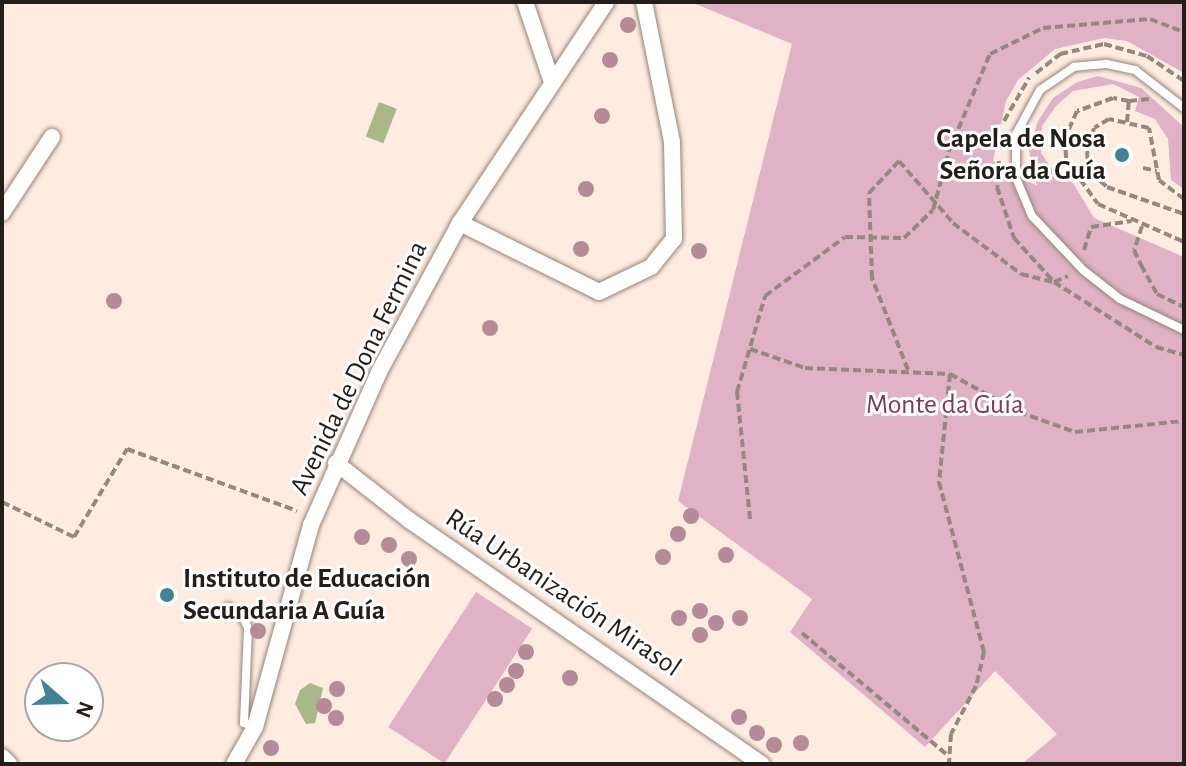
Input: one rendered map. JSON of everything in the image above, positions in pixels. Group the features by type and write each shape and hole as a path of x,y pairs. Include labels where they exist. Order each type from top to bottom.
{"street":[{"path":"525,2 552,82"},
{"name":"Avenida de Dona Fermina","path":"234,764 255,727 314,517 336,463 460,223 606,2"},
{"name":"Avenida de Dona Fermina","path":"460,223 599,292 651,267 674,239 672,142 644,2"},
{"path":"2,213 52,137"},
{"name":"Rúa Urbanización Mirasol","path":"336,463 409,520 754,754 762,764"},
{"path":"2,757 9,764"}],"lane":[{"path":"1184,108 1135,70 1106,64 1074,67 1040,90 1016,134 1016,178 1032,216 1083,270 1120,299 1184,330"},
{"path":"228,607 242,615 248,628 244,723 255,727"}],"path":[{"path":"750,519 737,392 765,296 845,237 904,238 935,202 949,151 990,54 1043,28 1150,19 1184,32"},
{"path":"1152,97 1144,103 1113,98 1077,111 1065,138 1066,160 1098,204 1184,242"},
{"path":"1127,122 1129,101"},
{"path":"1184,199 1159,180 1155,142 1149,128 1109,119 1094,128 1087,155 1091,173 1107,187 1184,214"},
{"path":"908,370 872,278 869,193 899,161 953,223 1021,274 1054,282 1083,270 1084,239 1091,227 1132,221"},
{"path":"1143,168 1157,171"},
{"path":"1142,226 1134,250 1141,265 1157,294 1184,307"},
{"path":"749,349 805,368 950,374 1019,412 1075,432 1184,421"},
{"path":"946,754 982,671 984,652 939,482 950,374"},
{"path":"2,502 74,537 127,449 314,517"},
{"path":"802,633 946,754 949,764"}],"green space":[{"name":"Monte da Guía","path":"691,2 1184,2 1184,73 1127,41 1104,38 1055,49 1018,80 1006,101 993,161 1037,186 1029,150 1038,121 1053,98 1077,82 1098,76 1141,88 1184,127 1184,189 1171,180 1168,139 1155,119 1135,111 1139,97 1113,84 1073,91 1056,106 1042,126 1041,153 1056,175 1073,183 1094,218 1184,257 1184,764 1022,764 1057,734 995,671 925,747 790,632 812,599 678,501 792,44"},
{"path":"476,592 532,628 445,764 388,727"}],"shaded area":[{"path":"379,102 397,109 383,143 366,137"},
{"path":"310,683 323,688 315,723 306,724 295,704 300,690"}],"place":[{"name":"Capela de Nosa Señora da Guía","path":"1122,155"},
{"name":"Instituto de Educación Secundaria A Guía","path":"167,595"}]}
